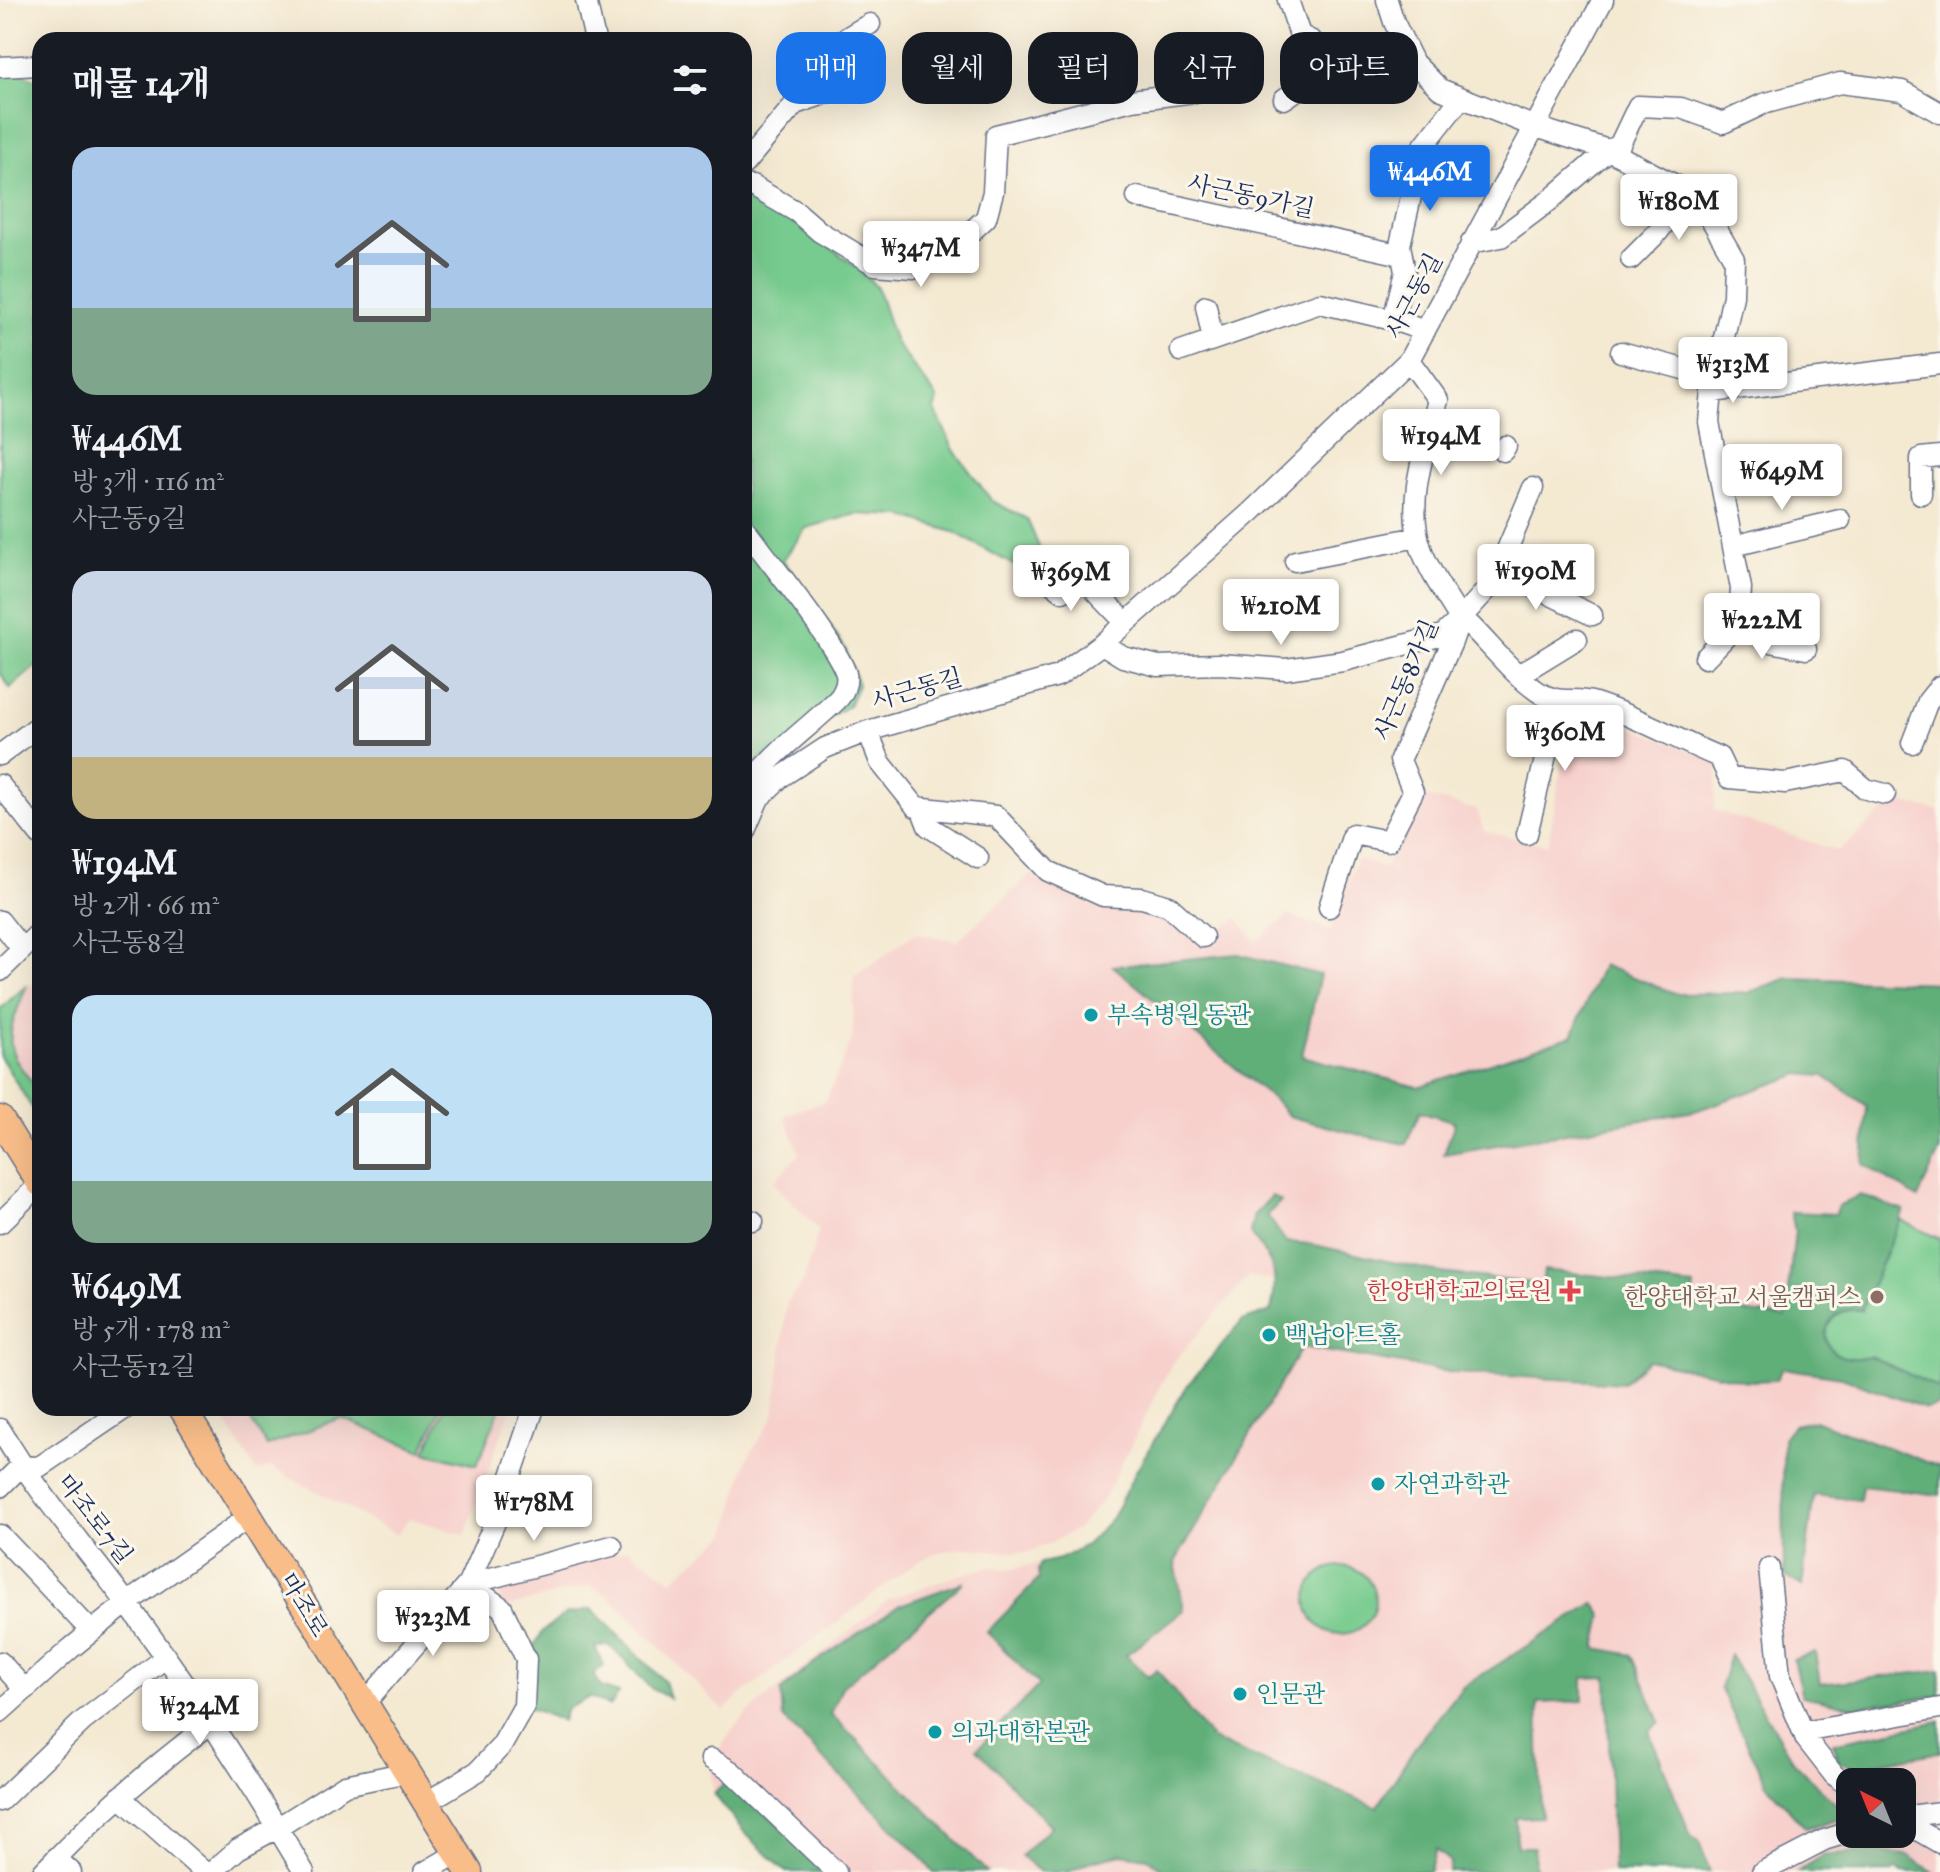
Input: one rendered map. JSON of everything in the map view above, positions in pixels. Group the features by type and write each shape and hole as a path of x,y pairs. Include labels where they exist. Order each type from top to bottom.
{"main road":[{"path":"0,1119 32,1171"},
{"name":"마조로","path":"187,1416 463,1863"}],"street":[{"path":"586,0 593,32"},
{"path":"1288,0 1299,32"},
{"path":"1387,0 1414,63 1440,89 1533,126 1608,150 1670,182 1687,194 1712,221 1734,259 1733,296 1709,422 1741,588 1741,614 1731,632 1705,658"},
{"name":"사근동길","path":"752,814 759,798 781,777 825,748 868,731 1058,676 1102,644 1250,513 1409,360 1603,0"},
{"path":"752,155 795,104 827,93 836,84 834,58 840,41 870,24"},
{"path":"0,67 32,65"},
{"path":"1471,243 1501,237 1608,150 1619,146 1638,106 1681,108 1723,123 1763,104 1840,83 1902,91 1940,113"},
{"path":"752,186 797,212 820,232 875,265 914,268 958,244 986,218 993,192 996,135 1154,97"},
{"path":"1393,320 1405,272 1400,245 1422,148 1461,98"},
{"path":"1631,259 1658,232 1687,194"},
{"name":"사근동9가길","path":"1137,197 1402,255"},
{"path":"1181,351 1320,303 1425,331"},
{"path":"1206,306 1213,340"},
{"path":"1621,352 1714,385 1940,364"},
{"path":"1409,360 1438,400 1413,510 1421,549 1460,619 1537,691 1559,701 1590,701 1637,717 1693,747 1719,757 1729,778 1785,783 1845,771 1866,789 1885,794"},
{"path":"1921,494 1921,458 1940,456"},
{"name":"사근동8가길","path":"1329,907 1353,834 1388,841 1413,792 1400,760 1460,619 1493,583 1533,488"},
{"path":"1733,546 1840,520"},
{"path":"1295,561 1418,537"},
{"path":"752,538 833,648 846,675 844,690 838,700 796,735 752,779"},
{"path":"1500,570 1592,615"},
{"path":"1038,573 1063,592 1082,577 1126,623"},
{"path":"1102,644 1123,657 1158,666 1219,664 1286,669 1343,661 1443,635 1460,619"},
{"path":"1736,622 1771,642 1806,649"},
{"path":"1520,674 1577,639"},
{"path":"1912,743 1928,701 1940,686"},
{"path":"1527,834 1559,701"},
{"path":"0,755 32,731"},
{"path":"868,731 880,762 916,807 996,816 1048,871 1103,896 1142,898 1169,906 1203,937"},
{"path":"0,785 32,825"},
{"path":"921,808 928,826 978,858"},
{"path":"0,921 22,949"},
{"path":"0,971 32,940"},
{"path":"0,1223 32,1192"},
{"path":"0,1487 21,1466 39,1467 114,1416"},
{"path":"364,1704 468,1584 496,1520 531,1416"},
{"name":"마조로7길","path":"0,1429 21,1466 127,1603"},
{"name":"마조로7길","path":"0,1712 91,1631 250,1516"},
{"path":"0,1535 91,1631"},
{"path":"468,1584 612,1546"},
{"path":"1769,1568 1780,1676 1803,1732 1836,1776"},
{"path":"427,1802 478,1771 502,1745 524,1706 526,1659 502,1608 468,1584"},
{"path":"127,1603 210,1724 304,1872"},
{"path":"0,1801 83,1721 165,1658"},
{"path":"0,1662 25,1690"},
{"path":"1803,1732 1940,1708"},
{"path":"57,1867 92,1821 210,1724"},
{"path":"711,1759 731,1771 836,1872"},
{"path":"212,1872 238,1849 345,1785 408,1772"},
{"path":"120,1797 204,1872"},
{"path":"1916,1816 1940,1812"},
{"path":"1916,1828 1940,1843"},
{"path":"1762,1872 1836,1836"},
{"name":"마조로","path":"425,1872 463,1863"}],"shaded area":[{"name":"한양대학교 서울캠퍼스","path":"1593,712 1718,762 1714,810 1838,851 1895,801 1940,811 1940,1872 786,1872 745,1833 714,1794 712,1760 734,1728 748,1713 889,1599 990,1567 1011,1569 1060,1559 1087,1544 1112,1518 1137,1469 1187,1386 1242,1321 1271,1311 1276,1285 1524,1333 1248,1276 1171,1365 1105,1497 1079,1527 1026,1553 963,1548 938,1552 917,1562 736,1698 724,1711 608,1596 589,1586 502,1608 499,1586 628,1549 672,1580 727,1534 747,1459 774,1416 787,1302 803,1282 819,1230 773,1182 800,1154 784,1115 826,1101 853,1037 854,977 915,933 957,941 1030,875 1090,904 1154,908 1199,945 1237,918 1256,941 1289,915 1331,930 1357,859 1385,867 1424,796 1477,810 1484,831 1548,845 1569,722","holes":["1595,1348 1761,1380 1747,1381"]},
{"path":"32,984 32,1108 0,1056 0,1009 27,985"},
{"path":"222,1416 508,1416 465,1535 409,1518 397,1535 271,1467 257,1472"}],"green space":[{"path":"0,72 21,73 32,78 32,670 10,688 0,673"},
{"path":"752,196 789,215 864,273 877,288 895,342 938,399 935,410 954,450 992,501 1027,519 1039,547 1040,568 1024,571 954,532 902,516 856,514 806,528 783,560 845,648 858,685 849,705 752,765"},
{"path":"1238,954 1320,975 1302,1056 1418,1087 1572,1036 1602,965 1677,994 1747,993 1788,978 1940,983 1940,1150 1918,1198 1863,1164 1867,1106 1824,1076 1800,1074 1695,1111 1444,1154 1455,1122 1420,1111 1406,1144 1289,1116 1274,1100 1113,966"},
{"path":"27,985 11,1030 11,1041 18,1063 32,1082 32,1108 0,1056 0,1009"},
{"path":"1860,1195 1904,1211 1861,1310 1846,1311 1835,1317 1828,1326 1826,1336 1829,1346 1837,1354 1851,1358 1870,1356 1940,1389 1940,1405 1926,1409 1842,1377 1782,1368 1776,1380 1747,1381 1648,1360 1623,1383 1455,1373 1302,1347 1175,1562 1184,1610 1126,1655 1148,1677 1157,1670 1212,1740 1377,1807 1420,1740 1463,1687 1594,1603 1603,1616 1596,1648 1632,1655 1660,1722 1649,1731 1691,1836 1699,1842 1710,1872 1613,1872 1607,1677 1583,1678 1583,1701 1538,1703 1541,1817 1516,1818 1517,1847 1534,1847 1535,1872 1449,1872 1450,1862 1436,1849 1429,1872 1165,1872 1148,1858 1121,1854 1088,1862 1069,1872 1040,1872 1021,1856 1051,1826 977,1749 1039,1685 987,1632 1039,1579 1041,1563 1060,1559 1087,1544 1112,1518 1137,1469 1187,1386 1242,1321 1271,1311 1275,1286 1272,1268 1250,1232 1254,1215 1272,1196 1281,1201 1267,1215 1286,1242 1310,1244 1442,1273 1542,1284 1544,1270 1694,1286 1692,1306 1785,1317 1795,1231 1791,1212 1836,1214 1838,1206"},
{"path":"1900,1220 1940,1239 1940,1389 1870,1356 1851,1358 1838,1354 1829,1347 1826,1337 1834,1317 1846,1311 1861,1310"},
{"path":"248,1416 437,1416 422,1451 341,1418 267,1446"},
{"path":"441,1416 497,1416 477,1465 425,1452"},
{"path":"1816,1421 1940,1467 1940,1495 1862,1486 1860,1500 1814,1495 1802,1586 1784,1575 1783,1438 1793,1425"},
{"path":"1341,1566 1354,1568 1365,1576 1373,1587 1373,1613 1365,1624 1354,1632 1341,1634 1328,1632 1317,1624 1309,1613 1307,1600 1309,1587 1317,1576 1328,1568"},
{"path":"964,1582 842,1687 831,1714 987,1872 933,1872 918,1853 783,1718 781,1691 814,1663 900,1605"},
{"path":"592,1609 664,1681 669,1698 652,1689 609,1645 595,1647 604,1666 593,1674 601,1687 619,1693 610,1706 590,1697 566,1709 562,1721 524,1706 526,1659 543,1631 566,1614"},
{"path":"1815,1652 1820,1684 1940,1670 1940,1696 1855,1707 1802,1696 1793,1660"},
{"path":"1730,1655 1794,1763 1836,1804 1836,1819 1806,1828 1769,1788 1720,1688"},
{"path":"1940,1721 1940,1752 1855,1768 1840,1763 1833,1743"},
{"path":"727,1781 836,1872 786,1872 745,1833 714,1794"},
{"path":"1871,1851 1907,1855 1934,1872 1900,1872 1898,1869 1891,1872 1797,1872 1824,1855"}],"place":[{"name":"부속병원 동관","path":"1091,1015"},
{"name":"한양대학교의료원","path":"1570,1291"},
{"name":"한양대학교 서울캠퍼스","path":"1877,1297"},
{"name":"백남아트홀","path":"1269,1335"},
{"name":"자연과학관","path":"1378,1484"},
{"name":"인문관","path":"1240,1694"},
{"name":"의과대학본관","path":"935,1732"}]}
